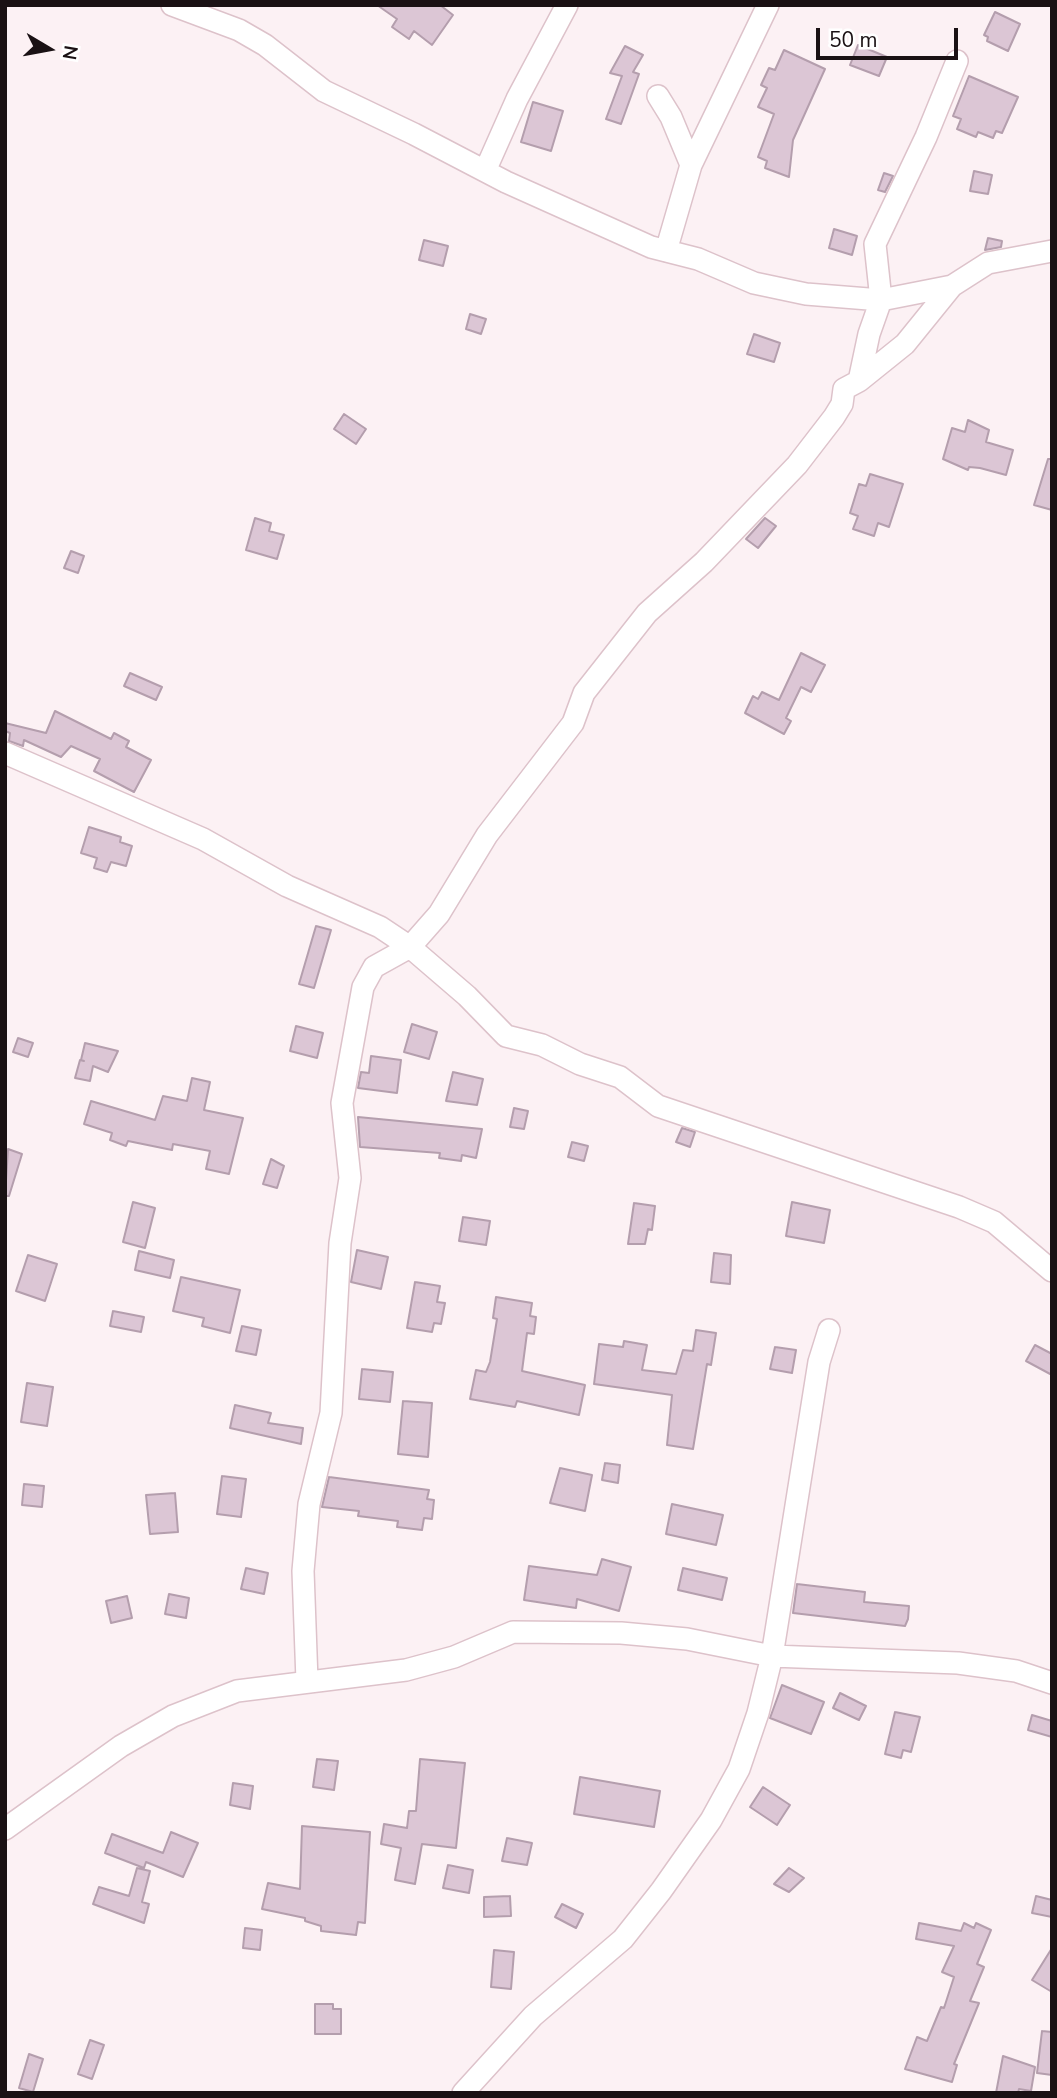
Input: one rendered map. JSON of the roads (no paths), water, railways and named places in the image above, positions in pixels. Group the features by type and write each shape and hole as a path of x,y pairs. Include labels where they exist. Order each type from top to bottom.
{"street":[{"path":"172,5 239,30 265,45 324,91 485,171 596,223 666,251 698,259 754,283 806,294 881,300 952,286"},
{"path":"485,171 517,99 567,5"},
{"path":"666,251 691,164 768,5"},
{"path":"859,381 869,334 881,300 875,244 926,137 957,61"},
{"path":"658,96 691,164"},
{"path":"307,1681 303,1572 308,1517 331,1413 340,1243 350,1189 342,1103 363,987 374,967 410,947 439,914 486,835 573,723 584,693 613,655 647,613 704,562 797,465 834,417 842,404 844,389 859,381 905,344 952,286 988,262 1052,251"},
{"path":"5,753 45,773 203,839 287,886 380,927 410,947 467,996 506,1036 542,1045 580,1063 620,1077 658,1106 959,1207 994,1222 1052,1271"},
{"path":"464,2093 533,2016 623,1939 711,1820 739,1769 758,1713 772,1656 819,1362 829,1330"},
{"path":"5,1829 121,1746 173,1716 237,1691 395,1673 454,1657 513,1632 621,1633 687,1639 772,1656 958,1663 1016,1671 1052,1683"}]}
